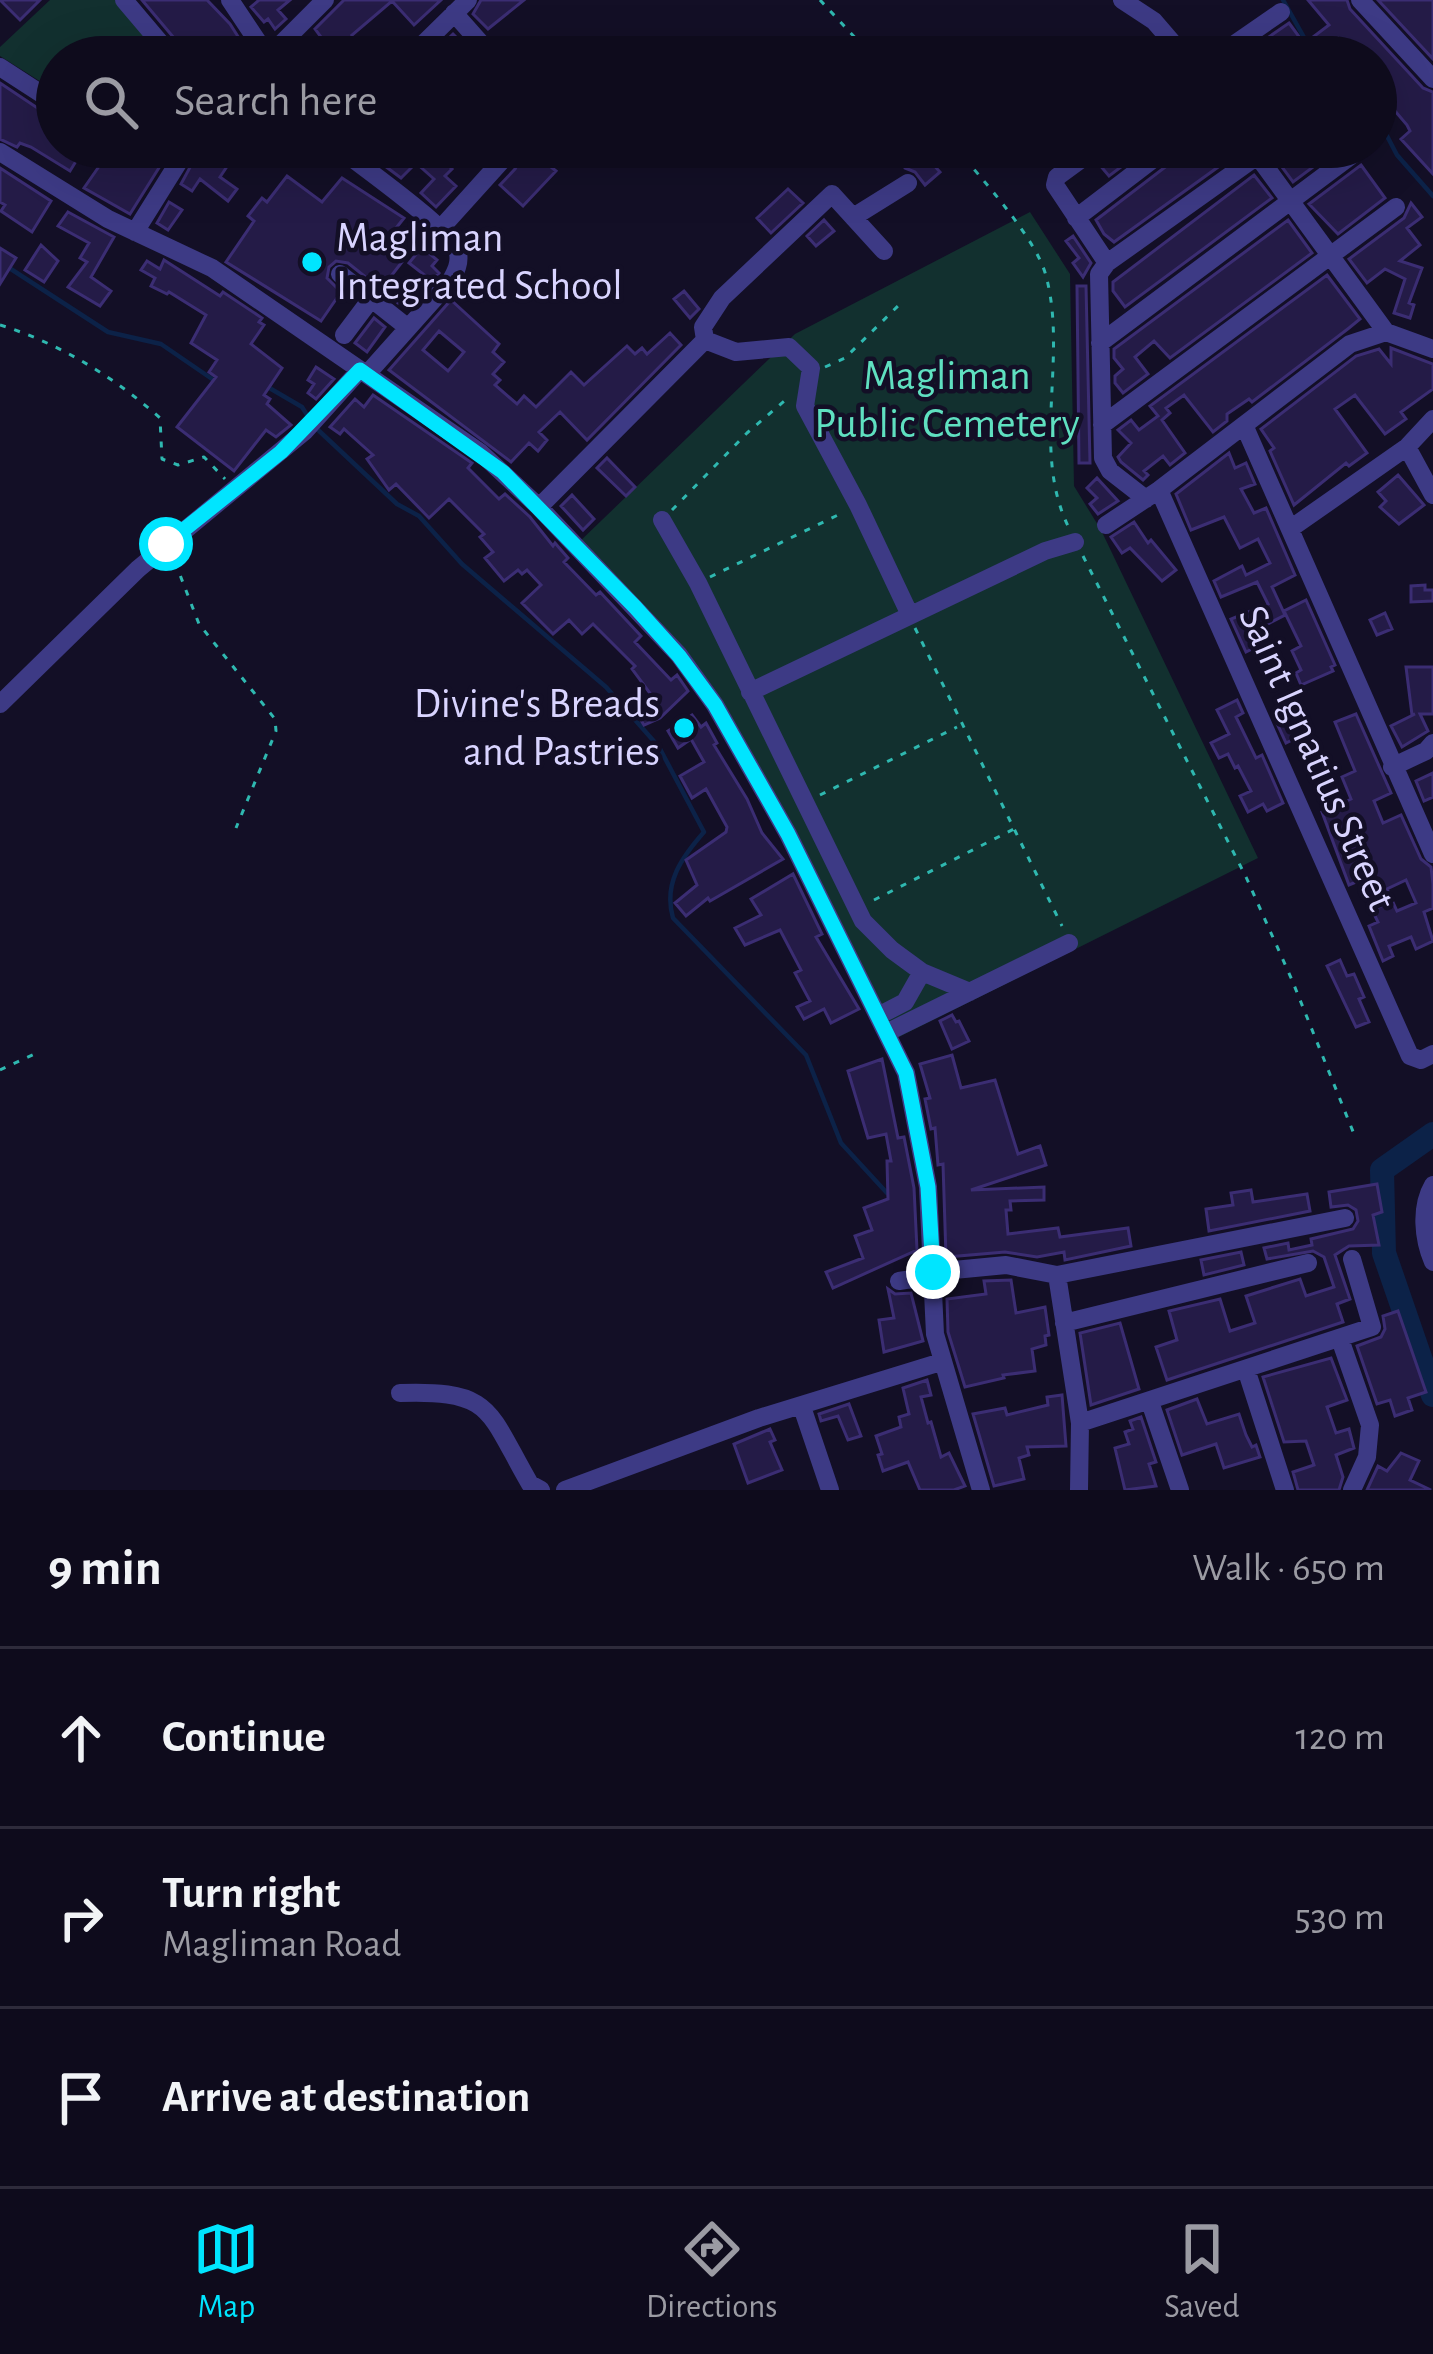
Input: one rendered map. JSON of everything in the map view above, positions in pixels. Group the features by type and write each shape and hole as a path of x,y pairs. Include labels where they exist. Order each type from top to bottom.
{"street":[{"path":"124,0 155,36"},
{"path":"230,0 254,36"},
{"path":"289,36 325,0"},
{"path":"1122,0 1167,36"},
{"path":"1360,0 1393,36"},
{"path":"431,36 461,6 480,36"},
{"path":"1247,36 1282,12"},
{"path":"1397,40 1433,79"},
{"path":"0,67 36,90"},
{"path":"0,152 136,232 212,268 481,453 539,507 679,656 715,705 788,834 906,1073 921,1143 941,1362 981,1490"},
{"path":"136,232 175,168"},
{"path":"0,704 166,544 305,431 457,270 458,251 441,228 365,168"},
{"path":"441,228 495,168"},
{"path":"1071,168 1055,181 1107,263"},
{"path":"1076,218 1141,168"},
{"path":"1152,494 1110,471 1102,458 1099,274 1107,263 1236,168"},
{"path":"1270,168 1291,204 1386,332 1433,349"},
{"path":"1100,344 1336,168"},
{"path":"855,216 908,183"},
{"path":"705,340 703,327 722,298 832,194 884,251"},
{"path":"1102,425 1396,207"},
{"path":"340,274 407,327"},
{"path":"344,335 371,298"},
{"path":"1106,524 1350,344 1386,332"},
{"path":"705,340 736,352 789,347 812,368 805,406 910,615"},
{"path":"539,507 705,340"},
{"path":"1290,529 1407,447 1433,419"},
{"path":"1244,424 1433,854"},
{"path":"1407,447 1433,495"},
{"name":"Saint Ignatius Street","path":"1152,494 1410,1056 1421,1060 1433,1054"},
{"path":"662,520 698,584 856,909 875,935 922,972 970,992"},
{"path":"750,692 1045,551 1075,542"},
{"path":"1392,766 1433,743"},
{"path":"884,1024 970,992 1069,943"},
{"path":"884,1024 905,1002 922,972"},
{"path":"1433,1185 1428,1193 1425,1237 1433,1262"},
{"path":"899,1281 1006,1265 1057,1275 1345,1217"},
{"path":"1080,1424 1372,1327 1352,1258"},
{"path":"1064,1323 1308,1263"},
{"path":"1057,1275 1080,1424 1079,1490"},
{"path":"1340,1339 1370,1425 1371,1439 1352,1490"},
{"path":"565,1490 759,1418 941,1362"},
{"path":"1246,1369 1285,1490"},
{"path":"400,1393 472,1398 485,1407 530,1484 541,1490"},
{"path":"1150,1402 1180,1490"},
{"path":"802,1407 830,1490"}],"path":[{"path":"820,0 853,36"},
{"path":"972,168 1033,245 1047,278 1053,476 1059,508 1246,877 1356,1139"},
{"path":"812,368 844,358 902,302"},
{"path":"0,325 74,357 124,389 160,418 162,459 178,466 204,457 233,490"},
{"path":"662,520 782,400 805,391"},
{"path":"698,584 858,505"},
{"path":"166,544 199,624 275,719 270,747 236,828"},
{"path":"910,615 1069,943"},
{"path":"802,803 960,725"},
{"path":"856,909 1014,829"},
{"path":"0,1070 39,1052"}],"green space":[{"path":"50,0 116,0 148,36 36,36 36,79 0,56 0,47"},
{"name":"Magliman Public Cemetery","path":"1030,212 1070,274 1074,486 1101,530 1258,858 893,1040 715,705 575,546 795,334"}],"building":[{"path":"0,0 40,0 20,20"},
{"path":"142,0 207,0 238,36 172,36"},
{"path":"259,0 290,0 278,10 286,19 275,29 251,7"},
{"path":"344,0 441,0 414,25 392,1 353,36 320,36 315,29"},
{"path":"481,0 524,0 488,29 473,14"},
{"path":"1308,0 1347,0 1375,36 1314,36 1329,25"},
{"path":"1378,0 1433,0 1433,59"},
{"path":"1289,23 1299,36 1270,36"},
{"path":"1397,60 1423,88 1433,92 1433,174 1401,139 1410,131 1397,113"},
{"path":"0,83 36,107 36,150 0,139"},
{"path":"0,168 51,201 32,232 1,211 5,205 0,202"},
{"path":"98,168 159,168 130,214 84,188"},
{"path":"190,168 226,168 220,177 237,189 228,201 200,179 192,191 181,184"},
{"path":"388,168 411,168 401,178"},
{"path":"422,168 451,168 445,176 456,186 436,207 421,193 434,179"},
{"path":"905,168 940,172 925,185"},
{"path":"1164,168 1217,168 1114,242 1096,220"},
{"path":"1283,168 1312,168 1293,182"},
{"path":"1357,168 1363,168 1385,198 1338,234 1309,204"},
{"path":"515,169 556,171 523,206 500,185"},
{"path":"1254,175 1272,198 1125,307 1113,291 1113,282"},
{"path":"287,176 322,202 342,178 404,218 381,247 402,262 388,280 406,293 398,303 348,263 336,261 327,278 341,292 321,321 226,262 254,221 248,216 262,198 267,202"},
{"path":"788,189 803,203 771,233 757,218"},
{"path":"169,202 182,210 168,230 157,223"},
{"path":"1411,203 1422,217 1407,228 1420,245 1400,261 1422,268 1409,303 1414,305 1410,318 1394,313 1405,279 1385,269 1367,283 1349,259 1404,218"},
{"path":"68,212 114,237 91,277 111,291 100,306 68,287 87,262 80,258 89,243 58,226"},
{"path":"824,220 834,231 816,246 807,236"},
{"path":"1288,220 1312,253 1170,358 1154,341 1135,357 1148,374 1123,393 1115,383 1123,369 1114,358 1114,349"},
{"path":"1073,236 1091,263 1083,277 1073,263 1079,258 1066,241"},
{"path":"41,245 58,261 44,282 25,270"},
{"path":"422,247 437,260 432,266 439,273 432,281 409,263"},
{"path":"0,248 16,258 0,284"},
{"path":"164,260 262,318 259,322 264,325 251,344 282,368 264,395 270,399 267,404 291,425 276,437 266,430 234,471 177,427 216,377 209,372 217,360 191,343 206,315 151,286 155,278 141,270 147,261 160,269"},
{"path":"1327,275 1360,319 1252,402 1249,399 1227,414 1227,421 1213,432 1184,395 1166,408 1170,413 1162,420 1185,453 1170,465 1163,456 1144,471 1148,475 1143,480 1121,462 1118,457 1131,443 1118,430 1131,420 1139,430 1158,416 1150,406"},
{"path":"1077,286 1086,286 1090,463 1079,463"},
{"path":"684,291 699,309 690,318 674,299"},
{"path":"451,300 499,344 493,352 504,362 493,374 500,380 495,385 517,404 524,396 536,407 571,372 584,385 627,346 635,354 642,348 647,354 670,333 681,345 587,440 560,412 539,432 547,440 538,451 529,443 511,462 389,370","holes":["439,331 464,352 448,371 423,350"]},
{"path":"374,318 385,327 367,352 355,343"},
{"path":"1391,348 1433,364 1433,389 1401,412 1406,419 1385,434 1355,395 1335,409 1367,453 1349,466 1346,463 1294,505 1270,451 1274,448 1261,429 1356,356 1379,349 1391,364"},
{"path":"316,367 334,379 316,399 308,393 314,384 308,380"},
{"path":"373,395 472,463 468,468 499,499 505,494 530,517 568,558 564,562 641,636 635,642 671,680 677,675 688,691 660,718 644,725 635,711 655,700 632,669 635,666 593,624 582,634 569,620 553,634 522,603 541,585 527,570 522,574 518,570 504,581 485,558 493,552 480,537 484,534 449,499 429,518 396,484 389,490 367,459 373,455 344,429 340,434 330,427 355,399 364,407"},
{"path":"1229,453 1235,468 1246,463 1255,484 1241,489 1254,513 1266,508 1295,575 1272,587 1285,615 1254,631 1262,644 1246,652 1231,619 1268,604 1257,582 1221,597 1214,581 1242,566 1246,575 1270,563 1258,539 1240,548 1224,517 1191,530 1176,494"},
{"path":"607,458 635,487 626,496 597,468"},
{"path":"1398,475 1424,505 1399,524 1380,507 1386,501 1378,492"},
{"path":"1097,478 1118,501 1098,514 1090,504 1097,498 1087,488"},
{"path":"572,495 594,519 583,530 561,506"},
{"path":"1134,522 1176,570 1162,581 1130,548 1122,553 1111,537"},
{"path":"1425,585 1425,590 1433,590 1433,601 1411,602 1411,586"},
{"path":"1306,600 1335,665 1333,671 1301,685 1296,673 1301,670 1292,651 1301,646 1284,611"},
{"path":"1385,613 1392,629 1377,635 1370,620"},
{"path":"1406,667 1433,667 1433,714 1420,714 1428,731 1402,747 1391,726 1415,714"},
{"path":"1237,700 1243,713 1236,717 1256,758 1262,755 1283,803 1267,811 1263,804 1248,812 1240,796 1251,791 1238,766 1228,754 1219,758 1211,743 1229,734 1217,710"},
{"path":"1291,709 1304,734 1286,743 1274,717"},
{"path":"1356,714 1391,793 1374,801 1383,823 1401,815 1421,859 1431,867 1433,908 1424,912 1433,941 1416,949 1411,937 1389,946 1393,956 1383,961 1369,926 1378,922 1372,910 1381,906 1368,877 1349,885 1322,812 1351,799 1342,777 1355,771 1335,722","holes":["1406,880 1416,903 1397,911 1387,889"]},
{"path":"692,715 701,727 706,723 762,833 783,859 708,898 686,916 675,903 697,885 686,860 727,827 706,789 692,798 680,776 704,762 691,739 678,748 668,731"},
{"path":"1433,773 1433,797 1424,801 1416,781"},
{"path":"793,874 822,934 816,937 859,1009 831,1023 824,1009 804,1019 797,1007 810,1001 795,973 801,970 780,930 745,945 735,928 761,915 751,899"},
{"path":"1340,960 1347,976 1354,974 1364,997 1359,999 1369,1022 1356,1027 1327,966"},
{"path":"952,1015 969,1041 952,1049 940,1021"},
{"path":"952,1055 961,1088 995,1080 1018,1154 1040,1146 1046,1165 971,1190 1044,1187 1044,1200 1010,1201 1008,1234 1058,1228 1060,1237 1128,1228 1131,1246 1065,1260 1064,1252 1037,1257 1005,1252 946,1257 943,1164 938,1165 935,1128 931,1129 925,1099 930,1098 920,1064"},
{"path":"882,1059 914,1188 917,1250 833,1288 826,1272 863,1258 855,1236 872,1230 864,1208 888,1199 887,1161 891,1161 886,1134 868,1138 848,1071"},
{"path":"1377,1184 1382,1212 1373,1215 1379,1245 1349,1246 1335,1255 1350,1299 1337,1304 1343,1322 1167,1380 1156,1347 1177,1340 1169,1311 1220,1299 1230,1331 1255,1323 1246,1296 1300,1279 1306,1296 1334,1287 1324,1257 1313,1251 1267,1259 1264,1248 1288,1243 1289,1250 1353,1229 1358,1221 1356,1210 1348,1205 1331,1207 1329,1192"},
{"path":"1251,1190 1253,1202 1307,1194 1310,1211 1209,1231 1206,1209 1233,1205 1231,1193"},
{"path":"1241,1252 1244,1265 1204,1275 1201,1260"},
{"path":"1011,1280 1016,1313 1045,1307 1049,1335 1046,1345 1032,1349 1035,1371 965,1387 948,1332 947,1299 986,1294 984,1281"},
{"path":"888,1289 895,1294 911,1293 923,1341 884,1352 879,1320 894,1318"},
{"path":"1398,1311 1426,1392 1408,1398 1412,1410 1395,1416 1390,1400 1377,1404 1357,1346 1381,1337 1383,1316"},
{"path":"1120,1323 1139,1389 1091,1405 1080,1333"},
{"path":"1331,1358 1347,1400 1327,1407 1336,1433 1349,1429 1354,1448 1336,1455 1343,1477 1339,1490 1298,1490 1293,1472 1314,1465 1306,1441 1284,1442 1263,1377"},
{"path":"927,1380 931,1395 921,1397 928,1423 941,1457 949,1453 965,1486 954,1490 920,1490 908,1462 883,1471 878,1455 882,1454 876,1436 901,1427 899,1417 909,1414 903,1388"},
{"path":"1062,1395 1066,1446 1027,1447 1029,1455 1019,1458 1024,1479 994,1486 973,1414 1005,1408 1007,1415 1048,1405 1047,1397"},
{"path":"1197,1399 1207,1424 1239,1414 1260,1457 1224,1468 1216,1444 1182,1455 1167,1410"},
{"path":"849,1404 861,1436 848,1440 838,1416 821,1421 819,1414"},
{"path":"1141,1417 1156,1462 1149,1464 1156,1486 1125,1490 1115,1448 1129,1444 1125,1432 1133,1429 1130,1421"},
{"path":"770,1429 775,1440 770,1442 782,1470 748,1483 734,1444"},
{"path":"1401,1453 1419,1461 1410,1480 1431,1490 1367,1490 1378,1466 1387,1471"}],"waterway":[{"path":"1283,0 1303,36"},
{"path":"1397,155 1433,196"},
{"path":"0,262 108,332 161,344 215,381 219,379"},
{"path":"266,386 302,407 309,418"},
{"path":"316,428 397,504 419,516 462,564 606,687 659,747 704,832 673,882 673,918 806,1055 841,1143 887,1193"},
{"path":"1433,1134 1382,1170 1384,1253 1433,1395"}],"place":[{"name":"Magliman Integrated School","path":"312,262"},
{"name":"Divine's Breads and Pastries","path":"684,728"}],"route":[{"path":"166,544 305,431 360,370 503,472 679,656 715,705 788,834 906,1073 928,1187 933,1272"}]}
